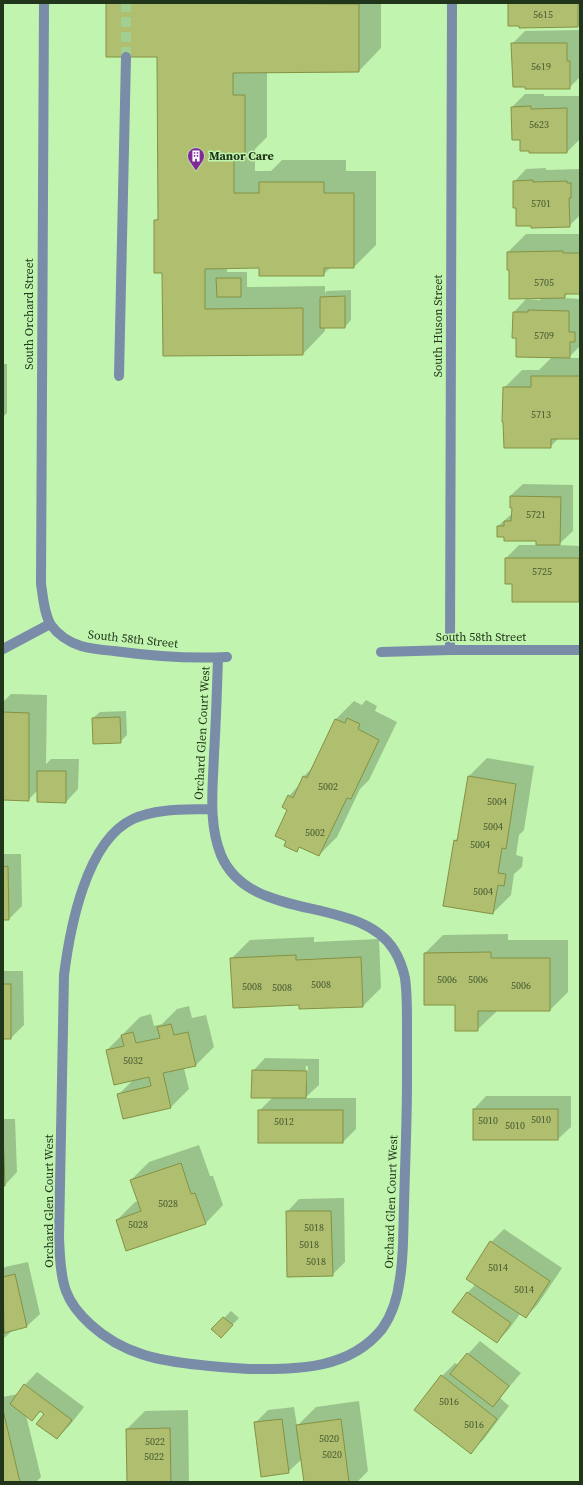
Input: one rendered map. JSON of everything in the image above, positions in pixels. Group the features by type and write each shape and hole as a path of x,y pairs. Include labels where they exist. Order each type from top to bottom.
{"street":[{"name":"South Orchard Street","path":"44,3 41,584 50,624"},
{"name":"South Huson Street","path":"450,650 452,3"},
{"path":"119,376 126,58"},
{"path":"3,649 50,624"},
{"name":"South 58th Street","path":"50,624 58,634 81,646 136,654 223,658"},
{"name":"South 58th Street","path":"381,652 450,650 580,650"},
{"name":"Orchard Glen Court West","path":"212,809 158,812 134,819 113,832 97,854 77,908 70,933 64,975 59,1238 63,1280 72,1304 91,1325 112,1341 133,1352 151,1358 175,1363 234,1368 273,1369 323,1365 336,1361 352,1353 363,1346 381,1329 388,1318 399,1286 403,1261 406,1121 407,1006 405,979 394,950 373,929 350,920 275,899 253,889 238,878 226,865 214,830 212,809 223,658"}],"building":[{"name":"Manor Care","path":"106,3 359,4 359,72 233,73 233,95 245,95 245,161 234,161 234,193 259,193 259,182 324,182 324,193 354,193 354,268 324,268 324,276 259,276 259,268 205,269 205,309 303,308 303,355 163,356 162,273 154,273 154,220 158,220 157,57 106,57"},
{"path":"508,3 578,3 578,27 519,28 519,26 508,26"},
{"path":"511,43 567,43 567,61 570,61 570,89 525,89 525,87 513,87"},
{"path":"531,106 531,109 567,108 567,153 529,153 529,151 520,151 520,140 512,140 511,107"},
{"path":"533,180 533,182 567,181 567,183 571,183 571,198 569,198 570,227 531,228 531,226 516,226 516,208 513,208 513,181"},
{"path":"563,251 563,253 580,253 580,294 565,294 565,298 509,299 509,270 507,270 507,252"},
{"path":"216,278 241,278 241,297 217,297"},
{"path":"345,296 345,328 320,328 320,297"},
{"path":"528,310 569,311 569,332 575,332 575,342 570,342 570,358 516,357 516,338 512,338 513,312 528,312"},
{"path":"531,376 580,376 580,439 551,439 551,448 504,448 502,422 503,387 531,387"},
{"path":"510,496 561,497 560,545 536,545 536,541 504,541 504,537 497,537 497,526 504,526 504,521 511,521 512,508 510,508"},
{"path":"505,558 579,558 579,602 512,602 512,584 505,584"},
{"path":"3,712 29,713 29,801 3,800"},
{"path":"120,717 121,743 93,744 92,718"},
{"path":"347,718 360,724 358,729 379,740 351,799 347,798 319,856 299,847 297,852 284,846 286,841 275,836 287,810 282,807 288,795 293,798 303,776 307,778 335,719 345,723"},
{"path":"37,771 66,771 66,803 37,802"},
{"path":"468,776 516,784 506,849 502,848 498,873 506,874 504,886 498,885 493,914 443,906 454,840 457,841"},
{"path":"8,866 9,920 3,920 3,867"},
{"path":"491,952 491,958 550,958 550,1011 478,1011 478,1031 455,1031 455,1005 424,1005 424,953"},
{"path":"296,955 296,960 361,957 363,1007 299,1009 299,1005 233,1008 230,958"},
{"path":"3,984 11,984 11,1039 3,1039"},
{"path":"171,1024 174,1035 188,1032 196,1066 163,1073 171,1108 123,1119 117,1094 151,1086 149,1077 114,1085 106,1050 124,1046 121,1035 133,1032 136,1043 160,1038 157,1027"},
{"path":"252,1070 307,1071 306,1098 251,1098"},
{"path":"473,1109 558,1109 558,1140 473,1140"},
{"path":"258,1110 343,1110 343,1143 258,1143"},
{"path":"3,1132 5,1186 3,1186"},
{"path":"181,1163 191,1194 195,1193 206,1224 126,1251 116,1220 141,1211 130,1180"},
{"path":"286,1211 331,1211 333,1276 287,1277"},
{"path":"490,1241 550,1281 526,1318 466,1279"},
{"path":"15,1274 27,1327 4,1333 3,1277"},
{"path":"467,1292 511,1323 497,1343 452,1312"},
{"path":"223,1317 233,1325 221,1338 211,1329"},
{"path":"467,1353 509,1386 493,1407 450,1374"},
{"path":"441,1375 497,1419 471,1454 414,1410"},
{"path":"24,1384 72,1420 57,1439 36,1424 44,1414 40,1411 32,1421 10,1404"},
{"path":"3,1410 20,1482 3,1482"},
{"path":"282,1419 289,1473 261,1477 254,1422"},
{"path":"341,1419 349,1482 304,1482 296,1425"},
{"path":"170,1428 171,1482 127,1482 126,1429"}],"tunnel":[{"path":"126,3 126,57"}],"place":[{"name":"Manor Care","path":"196,171"}]}
